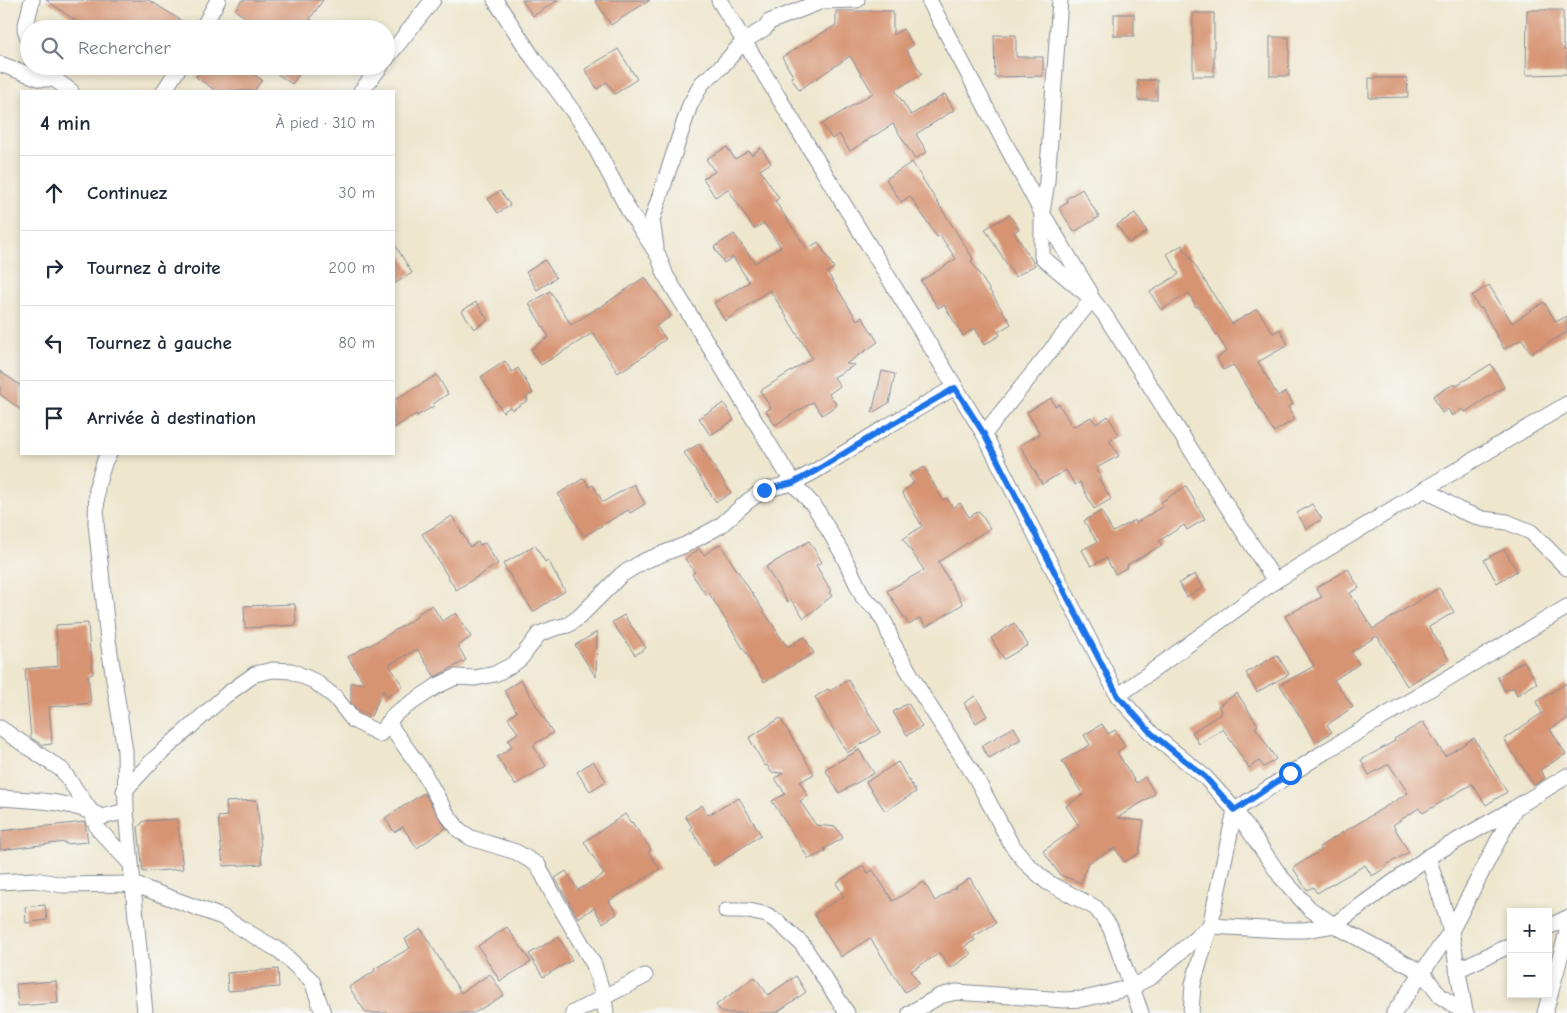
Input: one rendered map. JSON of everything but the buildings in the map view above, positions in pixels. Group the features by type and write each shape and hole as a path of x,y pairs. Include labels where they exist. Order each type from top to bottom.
{"street":[{"path":"27,20 32,0"},
{"path":"207,20 218,0"},
{"path":"395,48 433,0"},
{"path":"496,0 533,58 584,126 629,211 658,255"},
{"path":"718,0 984,434 1118,696 1151,733 1205,777 1235,810 1281,877 1310,909 1334,925 1423,973 1440,996 1465,1013"},
{"path":"858,0 822,1 770,22 765,28 744,41 721,67 702,83 690,104 652,220 653,236 658,255 666,276 793,483 815,507 842,554 863,597 877,610 892,642 922,696 976,778 1011,844 1026,864 1047,882 1096,908 1110,927 1140,1013"},
{"path":"928,0 1042,213 1274,581"},
{"path":"1060,0 1047,182 1042,213 1042,257 1092,299 1104,314"},
{"path":"0,64 20,69"},
{"path":"43,75 69,90"},
{"path":"165,90 174,75"},
{"path":"362,90 374,75"},
{"path":"984,434 1092,299"},
{"path":"124,792 153,760 226,695 255,674 273,670 292,671 314,681 335,697 353,720 380,734 396,713 436,686 456,676 475,678 495,674 512,665 521,658 539,634 568,625 621,575 644,561 685,545 720,526 748,501 764,490 793,483 955,388"},
{"path":"1118,696 1274,581 1567,404"},
{"path":"108,455 97,486 96,523 108,640 125,751 124,792 145,1013"},
{"path":"1425,490 1459,510 1483,519 1507,522 1531,532 1567,568"},
{"path":"1191,1013 1193,984 1210,926 1235,810 1326,751 1567,607"},
{"path":"388,723 422,770 446,813 459,830 471,838 516,852 538,865 550,891 594,965 604,998 606,1013"},
{"path":"0,728 62,770 90,810 98,829 131,864"},
{"path":"910,1013 940,996 956,992 1064,1000 1082,999 1131,987 1151,977 1210,926 1305,930 1334,925 1428,857 1567,776"},
{"path":"0,798 40,800 90,810 102,817 126,811"},
{"path":"1394,1013 1451,931 1514,808"},
{"path":"1428,857 1451,931 1465,1013"},
{"path":"0,882 35,880 63,885 133,884 222,917 280,951 312,981 323,1013"},
{"path":"726,911 750,911 767,915 778,922 802,944 848,1013"},
{"path":"1552,925 1567,918"},
{"path":"1545,1013 1567,932"},
{"path":"1457,970 1507,947"},
{"path":"573,1013 646,976"},
{"path":"831,988 835,1013"},
{"path":"1407,996 1440,996"}],"route":[{"path":"764,490 793,483 955,388 984,434 1118,696 1151,733 1205,777 1235,810 1290,773"}]}
